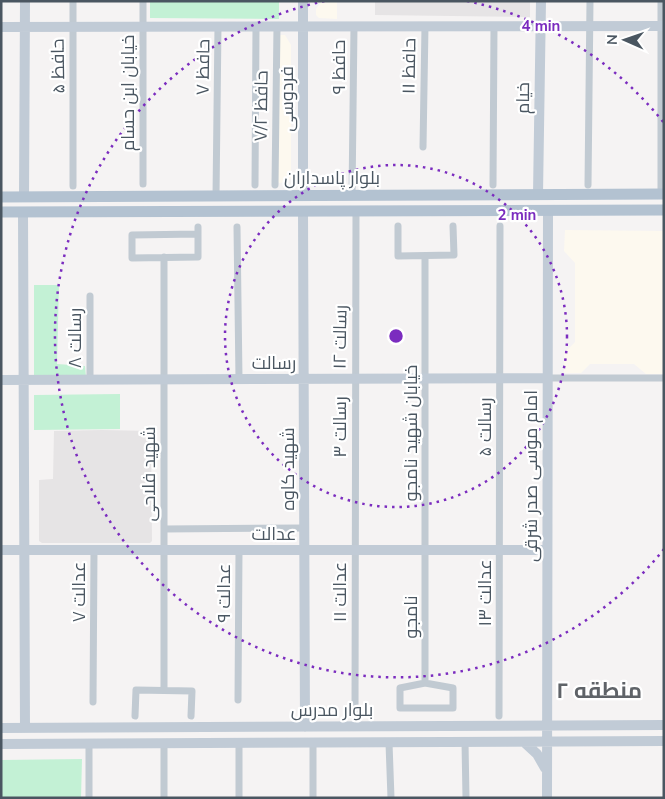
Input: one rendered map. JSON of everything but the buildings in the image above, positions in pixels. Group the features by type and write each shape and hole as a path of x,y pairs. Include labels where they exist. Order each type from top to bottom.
{"main road":[{"name":"بلوار پاسداران","path":"1,197 662,194"},
{"name":"بلوار پاسداران","path":"1,212 664,210"}],"street":[{"path":"24,1 24,197"},
{"name":"حافظ ۵","path":"73,1 73,186"},
{"name":"خیابان ابن حسام","path":"143,1 143,184"},
{"name":"فردوسی","path":"303,1 303,196"},
{"name":"خیام","path":"538,194 540,1"},
{"path":"588,185 590,1"},
{"path":"661,1 662,194"},
{"name":"حافظ ۷","path":"216,196 218,26"},
{"path":"255,185 256,26"},
{"name":"حافظ ۷/۲","path":"275,185 277,26"},
{"name":"حافظ ۹","path":"352,196 354,26"},
{"name":"حافظ ۱۱","path":"422,147 425,26"},
{"path":"493,185 494,26"},
{"path":"1,27 662,26"},
{"name":"امام موسی صدر شرقی","path":"546,798 548,210"},
{"name":"شهید کاوه","path":"303,211 305,727"},
{"name":"رسالت ۱۲","path":"355,379 356,211"},
{"path":"24,212 25,728"},
{"path":"398,226 398,256 454,255 453,226"},
{"name":"رسالت ۵","path":"500,226 500,550"},
{"path":"238,227 239,379"},
{"path":"198,231 198,257 164,257 132,258 132,235 198,231"},
{"name":"خیابان شهید نامجو","path":"425,256 426,550"},
{"name":"شهید فلاحی","path":"164,257 164,690"},
{"name":"رسالت ۸","path":"90,296 90,379"},
{"path":"547,378 664,378"},
{"name":"رسالت","path":"1,380 547,378"},
{"name":"رسالت ۳","path":"355,379 355,550"},
{"path":"164,529 304,528"},
{"name":"عدالت","path":"1,550 547,550"},
{"name":"عدالت ۷","path":"93,702 94,550"},
{"name":"عدالت ۹","path":"238,700 239,550"},
{"name":"عدالت ۱۱","path":"355,550 355,716"},
{"name":"نامجو","path":"425,683 426,550"},
{"name":"عدالت ۱۳","path":"499,716 500,550"},
{"path":"425,683 453,688 453,708 400,708 400,688 425,683"},
{"path":"135,716 136,690 192,691 191,716"},
{"name":"بلوار مدرس","path":"1,728 664,725"},
{"name":"بلوار مدرس","path":"1,744 664,741"},
{"path":"465,742 466,798"},
{"path":"524,742 537,754 546,771"},
{"path":"239,743 239,798"},
{"path":"313,743 314,798"},
{"path":"390,743 391,798"},
{"path":"89,744 90,798"},
{"path":"164,744 164,798"}],"shaded area":[{"path":"322,1 337,1 337,19 319,18 316,15 316,9"},
{"path":"375,1 530,1 530,17 375,15"},
{"path":"279,35 285,35 291,45 291,178 288,182 279,183 277,180"},
{"path":"565,230 664,231 664,374 646,374 634,364 590,364 581,373 564,373 564,353 575,342 575,263 564,251"},
{"path":"54,431 151,431 152,541 150,543 42,543 39,541 39,480 53,479"}],"green space":[{"path":"150,1 279,1 279,19 150,18"},
{"path":"34,285 59,285 57,364 85,366 86,377 34,376"},
{"path":"120,394 120,429 34,430 34,395"},
{"path":"82,759 81,798 1,798 1,760"}],"district":[{"name":"منطقه ۲","path":"599,691"}]}
